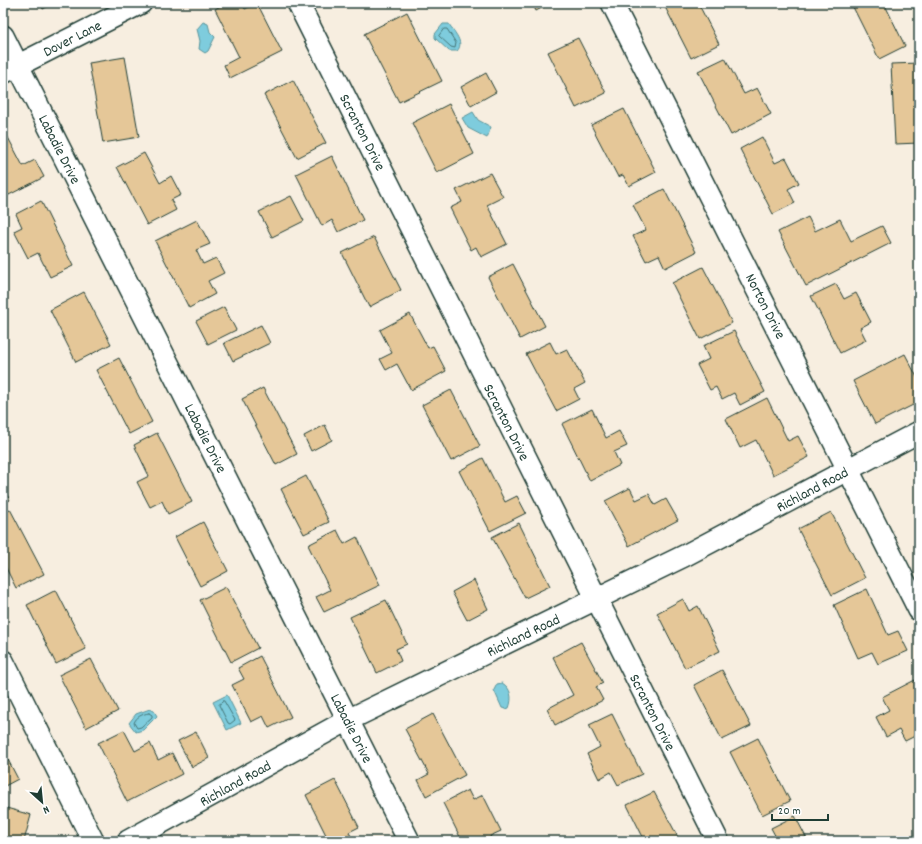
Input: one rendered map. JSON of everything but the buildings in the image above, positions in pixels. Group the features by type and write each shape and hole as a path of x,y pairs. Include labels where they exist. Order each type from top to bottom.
{"street":[{"name":"Dover Lane","path":"10,69 141,3"},
{"name":"Scranton Drive","path":"298,3 718,841"},
{"name":"Norton Drive","path":"612,3 919,610"},
{"name":"Labadie Drive","path":"3,36 10,69 348,720 409,841"},
{"name":"Richland Road","path":"128,841 348,720 686,555 919,432"},
{"path":"3,661 94,841"}],"water":[{"path":"203,22 208,24 210,32 215,37 208,51 205,53 199,49 200,41 197,29"},
{"path":"443,24 449,24 458,38 460,45 457,51 449,51 435,38 435,34"},
{"path":"473,112 478,120 491,127 487,138 468,128 462,118"},
{"path":"502,683 509,690 511,697 509,708 506,709 502,708 494,690 497,684"},
{"path":"227,695 241,723 227,730 213,702"},
{"path":"150,709 154,711 157,716 143,730 136,732 129,723 136,714"}]}
